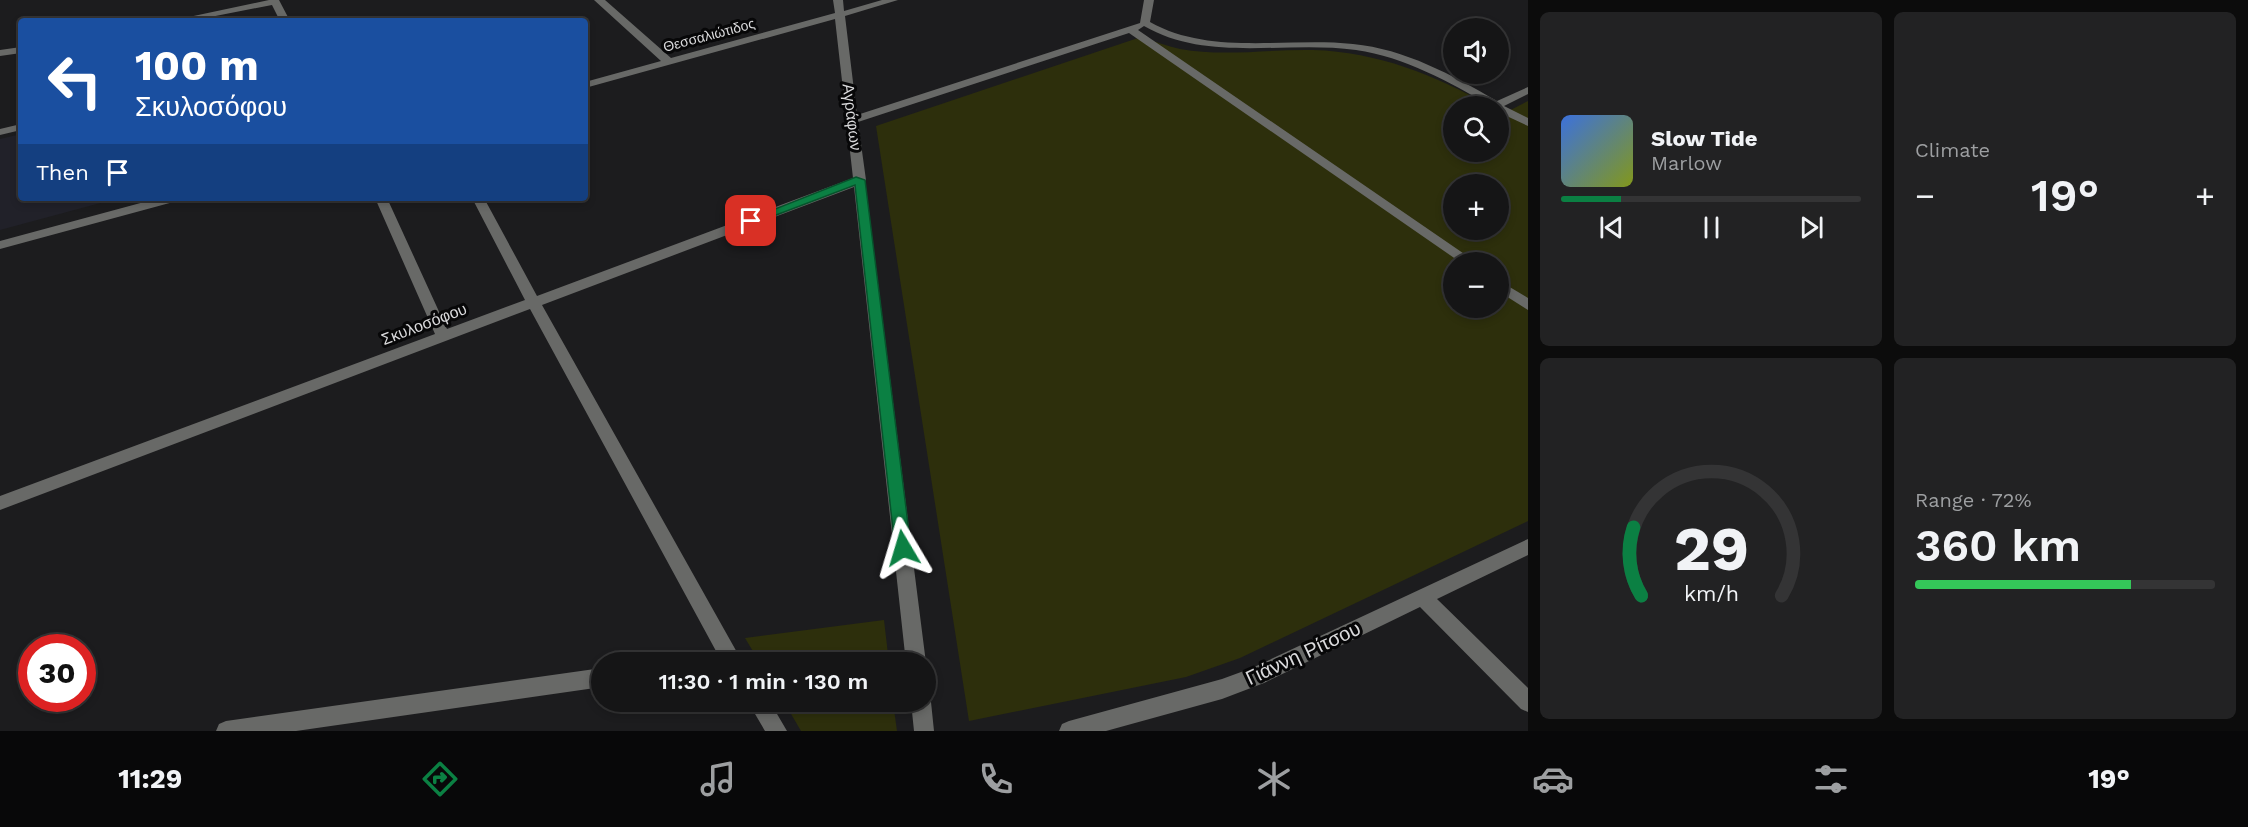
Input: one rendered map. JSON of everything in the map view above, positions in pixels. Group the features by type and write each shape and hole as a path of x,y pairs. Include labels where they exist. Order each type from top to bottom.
{"street":[{"path":"599,0 669,62"},
{"name":"Θεσσαλιώτιδος","path":"588,84 669,62 839,8 893,0"},
{"path":"1146,23 1149,0"},
{"path":"190,18 275,1 284,18"},
{"name":"Αγράφων","path":"839,8 915,652"},
{"path":"851,121 1146,23"},
{"path":"1146,23 1158,32 1194,41 1331,44 1382,52 1429,68 1480,96"},
{"path":"1130,29 1454,252"},
{"path":"0,53 18,50"},
{"path":"1509,100 1528,90"},
{"path":"1509,112 1528,123"},
{"path":"0,132 18,128"},
{"name":"Σκυλοσόφου","path":"0,502 860,180"},
{"path":"0,246 162,201"},
{"path":"382,201 443,336"},
{"path":"480,201 532,302 728,652"},
{"path":"1509,292 1528,305"},
{"name":"Γιάννη Ρίτσου","path":"1069,731 1231,686 1528,547"},
{"path":"1422,597 1528,702"},
{"path":"226,731 591,678"},
{"path":"765,712 777,731"},
{"path":"922,712 924,731"}],"shaded area":[{"path":"18,135 18,201 108,201 0,230 0,139"}],"green space":[{"path":"1141,37 1175,48 1197,51 1230,53 1313,50 1360,55 1427,75 1471,96 1443,96 1443,162 1509,162 1509,111 1528,101 1528,521 1240,658 1186,677 969,721 876,126"},
{"path":"884,620 888,652 753,652 745,638"},
{"path":"790,712 894,712 897,731 801,731"}],"route":[{"path":"751,221 860,180 903,548"}]}
